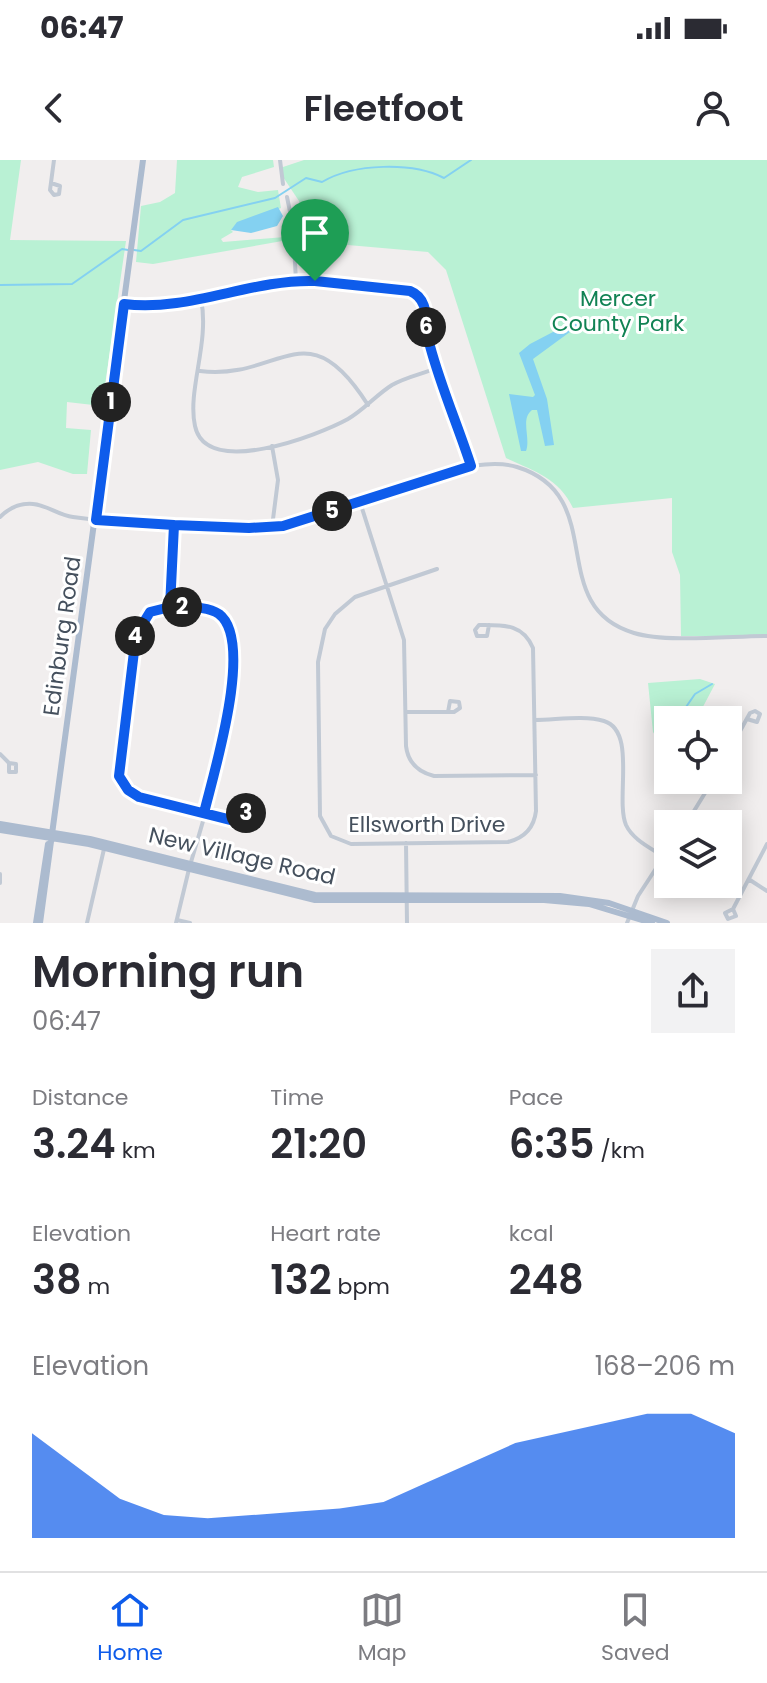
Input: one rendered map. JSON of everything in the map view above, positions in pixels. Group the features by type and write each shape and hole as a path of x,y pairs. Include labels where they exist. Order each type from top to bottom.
{"main road":[{"name":"Edinburg Road","path":"38,923 96,520 143,160"},
{"path":"45,853 40,840 30,831 44,826 54,811"},
{"name":"New Village Road","path":"0,827 105,845 315,900 544,895 590,899 652,923"},
{"name":"Edinburg Road","path":"38,923 45,853 51,834"},
{"name":"New Village Road","path":"629,916 667,923"}],"street":[{"path":"51,183 54,160"},
{"path":"280,160 283,184"},
{"path":"287,197 293,226 296,281"},
{"path":"124,304 157,307 296,281 416,294 424,304 427,335 471,466"},
{"path":"201,299 205,330 194,424 204,443 214,449 237,452 272,446 332,426 368,405 394,384 437,368"},
{"path":"200,371 222,373 293,355 315,355 345,372 368,405"},
{"path":"272,446 278,480 272,527"},
{"path":"0,517 10,509 29,504 65,516 96,520 272,527 471,466 489,463 516,467 539,478 554,490 573,522 577,565 584,590 599,611 620,627 650,636 767,636"},
{"path":"360,502 404,640 407,752 411,762 424,773 536,775"},
{"path":"170,607 174,525"},
{"name":"Ellsworth Drive","path":"437,569 362,594 341,608 330,621 320,644 320,816 326,832 340,842 406,843 518,839 531,828 536,817 531,642 514,627 489,625"},
{"path":"190,923 176,921 204,813 232,701 231,636 225,620 211,610 170,607 146,616 136,635 119,776 128,790 139,797 204,813 236,821"},
{"path":"406,712 448,712"},
{"path":"742,728 747,719"},
{"path":"535,720 598,720 616,729 622,742 624,821 633,835 654,850"},
{"path":"0,754 9,763"},
{"path":"406,843 407,923"},
{"path":"733,909 767,844"},
{"path":"87,923 105,845"},
{"path":"0,874 0,883"},
{"path":"629,916 654,874"},
{"path":"750,880 767,891"}],"green space":[{"path":"0,160 21,160 10,240 126,241 102,406 67,402 66,428 91,430 87,474 73,474 38,462 0,470"},
{"path":"177,160 273,160 274,167 242,177 238,187 258,192 278,190 281,208 231,230 233,232 221,239 223,242 285,237 288,240 153,264 136,262 141,206 160,202 175,193"},
{"name":"Mercer County Park","path":"304,160 767,160 767,636 681,636 680,575 672,552 672,498 573,508 553,482 506,458 446,270 428,252 302,241 299,201 283,177 283,167"},
{"path":"700,679 715,684 703,706 654,706 654,733 648,683"}],"water":[{"path":"278,207 283,216 277,226 251,233 231,230 237,222"},
{"path":"574,321 578,326 533,359 547,399 554,445 545,446 537,410 532,410 526,424 526,451 521,451 509,394 535,395 519,353"}],"waterway":[{"path":"134,250 141,251 183,220 275,198 306,178 322,182 350,171 383,167 416,169 444,178 471,160"},
{"path":"0,285 72,284 122,249 128,250"},
{"path":"687,706 695,694 712,684"}],"route":[{"path":"315,281 285,282 164,306 124,304 96,520 174,525 170,607 211,610 228,625 231,636 232,701 204,813 236,821 239,813 245,812 248,819 242,823 139,797 128,790 119,776 118,764 137,629 150,612 170,607 174,525 283,526 471,466 430,347 423,300 410,291 315,281"}]}
